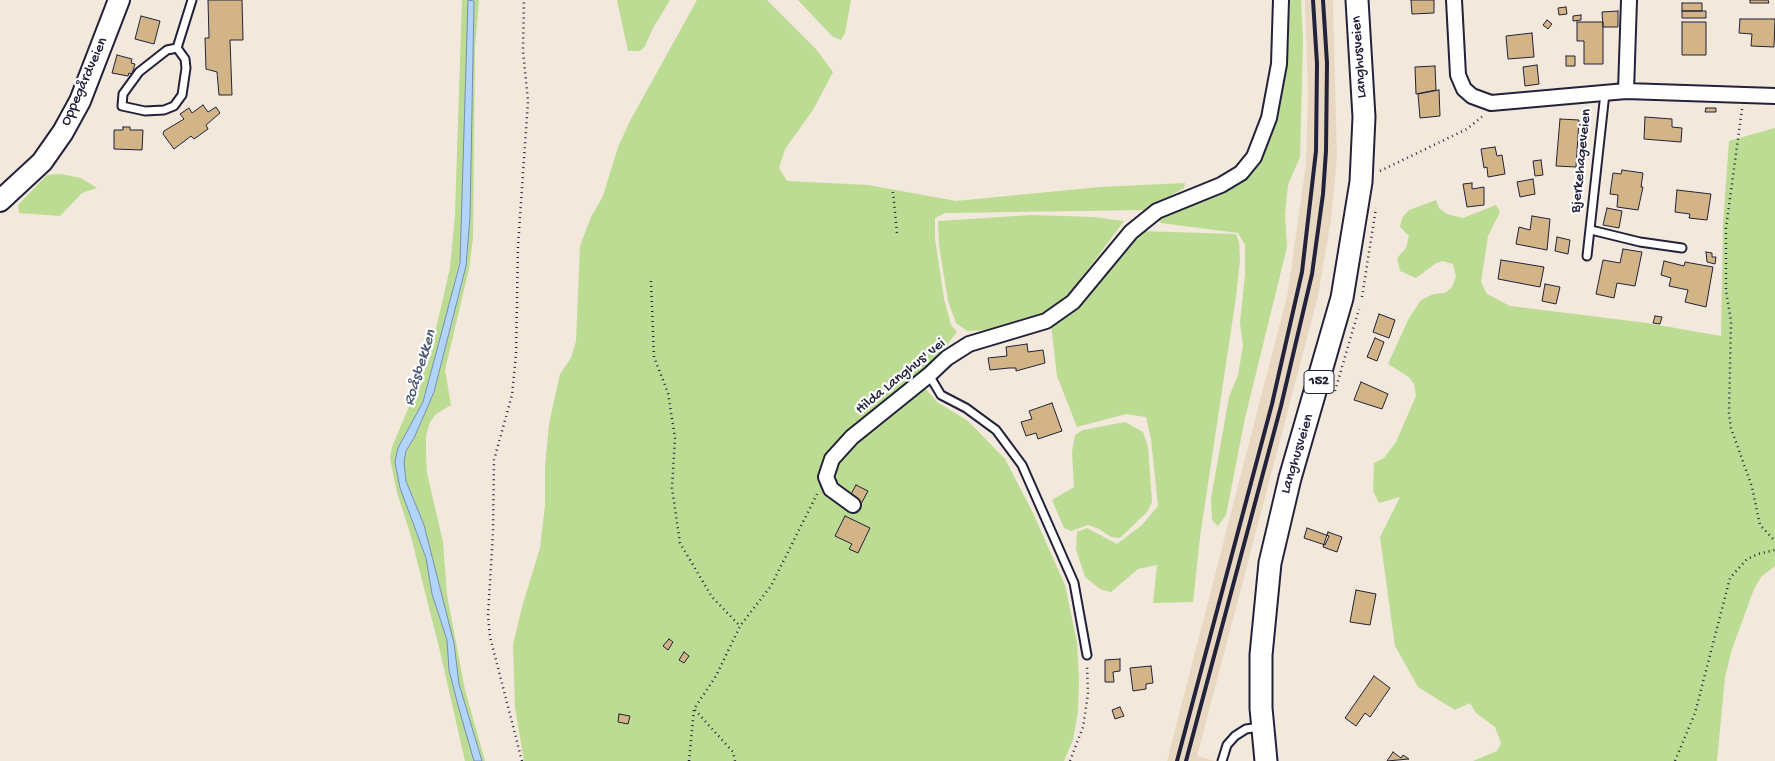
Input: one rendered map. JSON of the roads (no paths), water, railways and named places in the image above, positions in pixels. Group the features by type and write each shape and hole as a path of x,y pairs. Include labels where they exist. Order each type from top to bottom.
{"main road":[{"name":"Oppegårdveien","path":"0,201 42,162 63,132 80,101 119,0"},
{"name":"Langhusveien","path":"1266,761 1262,727 1261,656 1270,563 1290,478 1342,298 1356,227 1362,174 1364,117 1357,0"}],"street":[{"name":"Hilda Langhus' vei","path":"854,506 831,489 826,477 832,459 852,437 929,375 947,358 969,344 1046,321 1073,302 1131,232 1157,211 1221,184 1241,173 1254,157 1269,118 1279,64 1281,0"},
{"name":"Bjerkehageveien","path":"1454,0 1458,74 1464,89 1472,96 1490,103 1626,91 1775,96"},
{"path":"1626,91 1629,0"}],"lane":[{"path":"177,48 192,0"},
{"path":"177,48 185,58 186,68 182,95 174,106 164,110 145,111 122,106 123,94 139,72 167,50 177,48"},
{"name":"Bjerkehageveien","path":"1605,93 1591,230 1640,242 1682,248"},
{"path":"1587,256 1591,230"},
{"path":"929,375 941,395 966,408 996,430 1022,465 1074,583 1087,655"},
{"path":"1222,761 1227,745 1235,736 1246,729 1262,727"}],"water":[{"path":"468,0 474,1 470,217 466,266 434,392 414,438 406,451 404,462 406,481 424,525 454,643 459,684 482,761 474,761 449,670 447,640 432,594 426,558 400,488 395,462 398,448 423,402 460,263"}],"railway":[{"path":"1177,761 1272,404 1302,272 1316,151 1317,64 1313,0"},
{"path":"1186,761 1281,406 1312,274 1323,194 1326,151 1327,63 1323,0"}],"water label":[{"name":"Roåsbekken","path":"421,368"}]}
